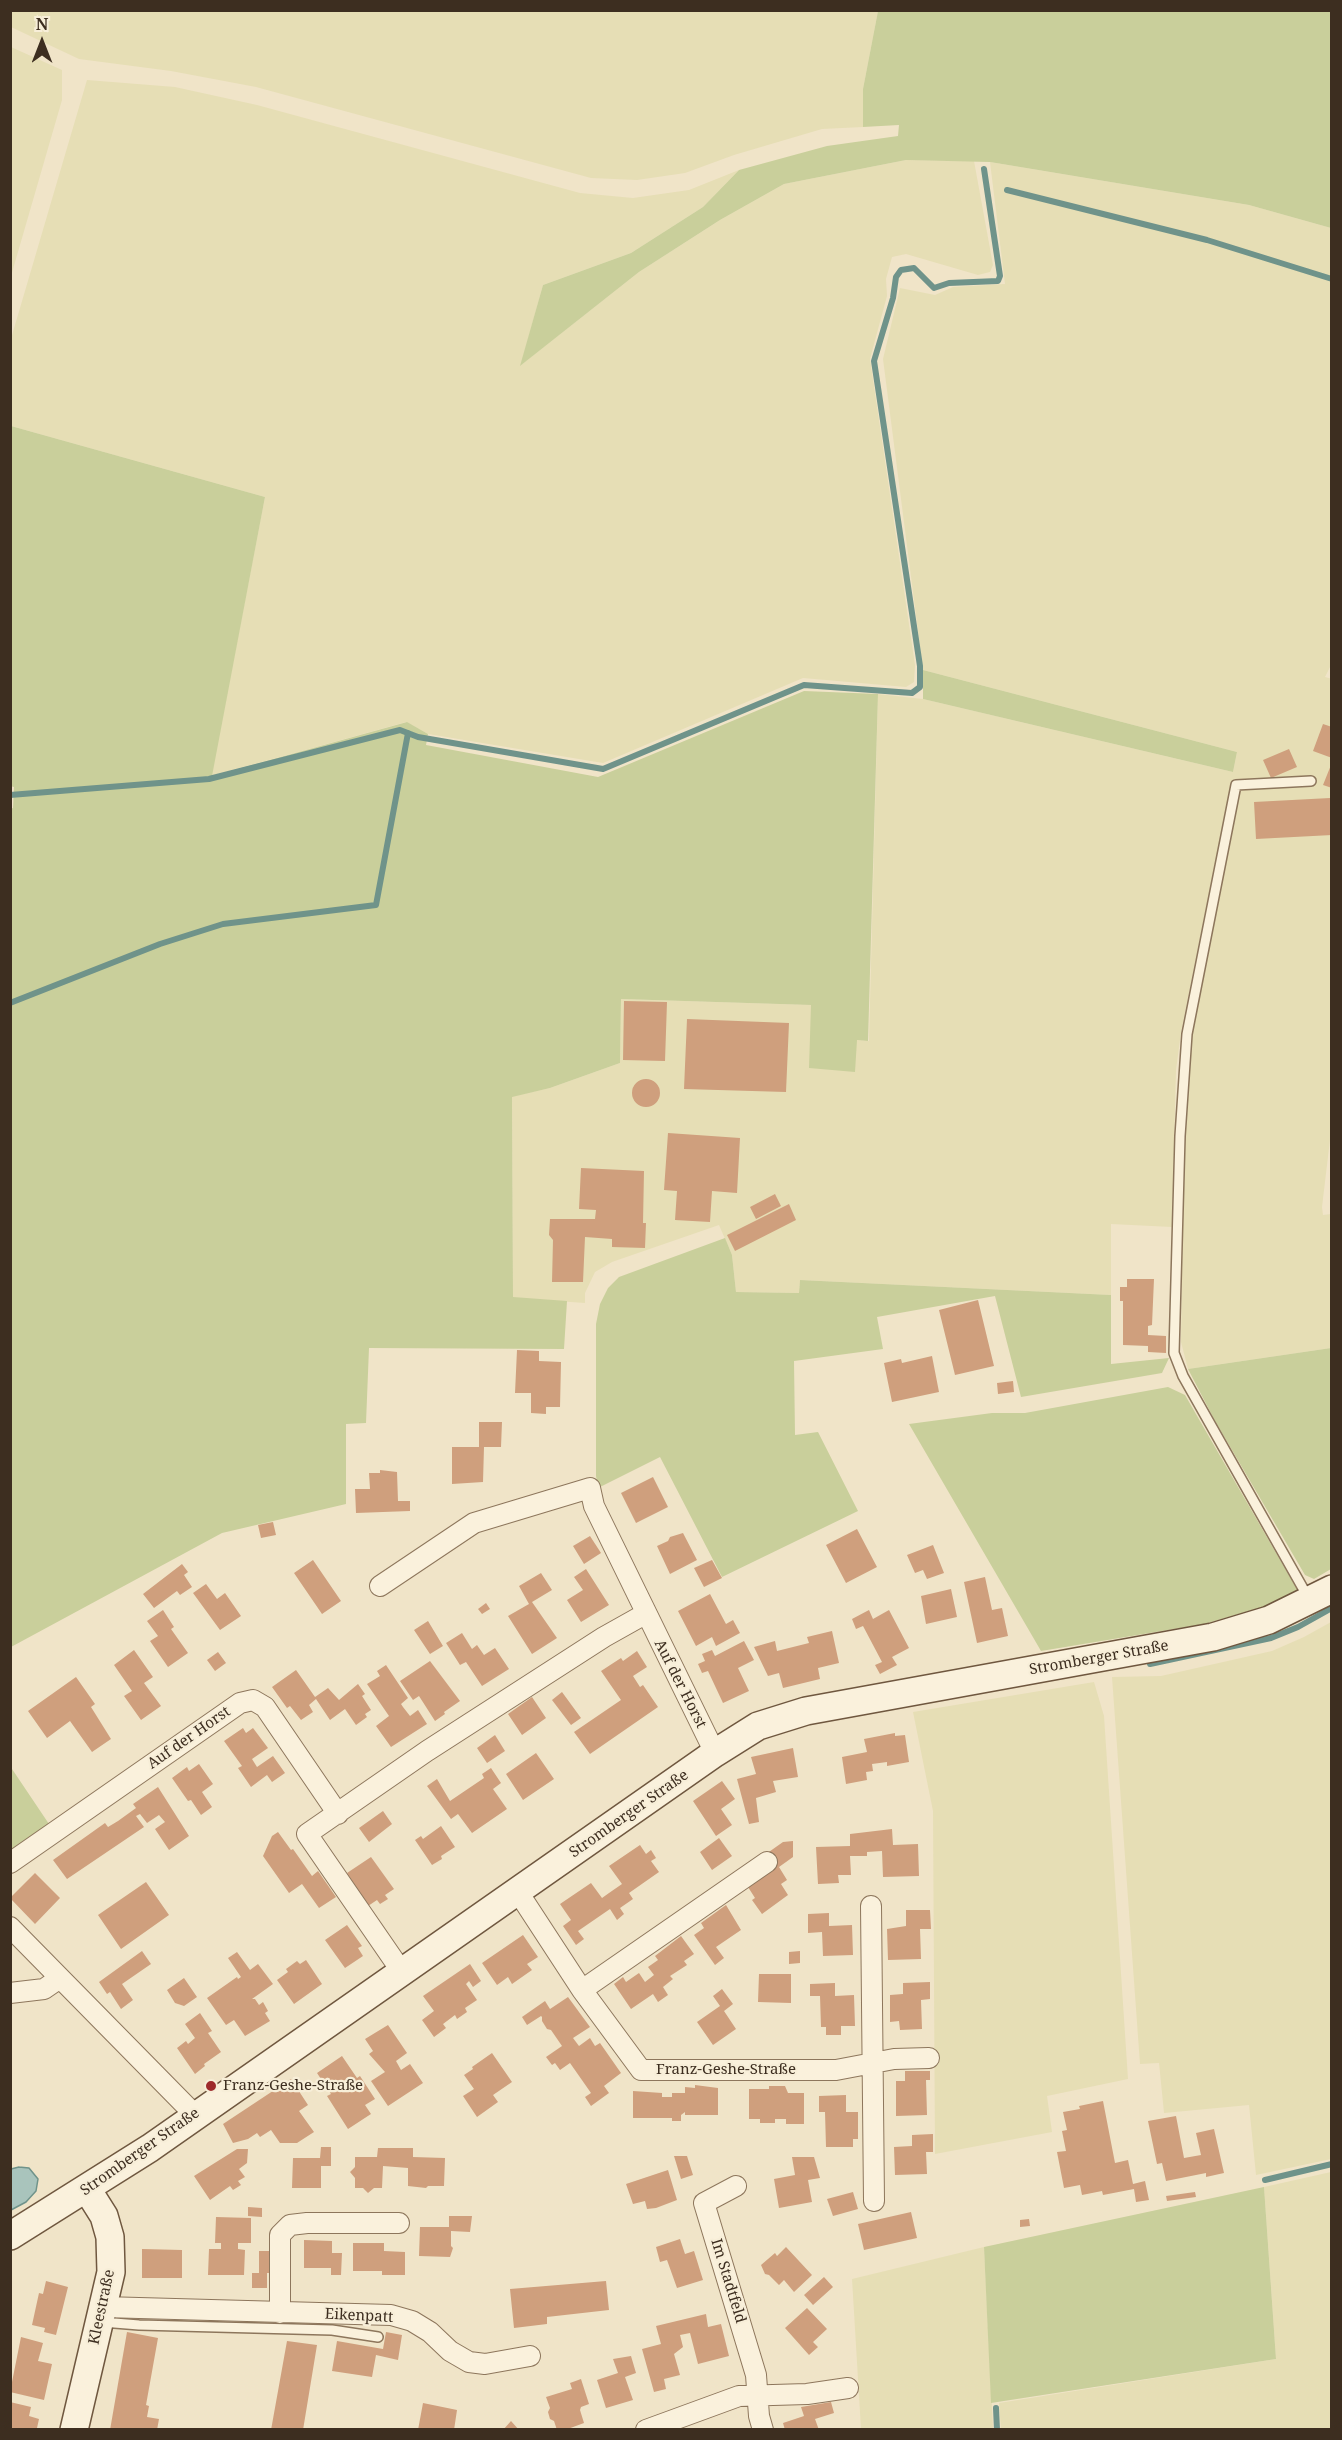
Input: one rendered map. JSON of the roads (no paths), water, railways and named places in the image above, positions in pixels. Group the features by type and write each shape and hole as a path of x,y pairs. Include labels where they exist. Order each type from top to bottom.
{"main road":[{"name":"Stromberger Straße","path":"10,2236 87,2189 518,1892 715,1753 759,1726 806,1711 1213,1637 1269,1620 1321,1595"},
{"name":"Kleestraße","path":"74,2430 111,2272 110,2237 104,2216 87,2189"}],"street":[{"name":"Auf der Horst","path":"380,1586 474,1522 590,1488 594,1506 715,1753"},
{"path":"402,1972 307,1834 447,1738 604,1637 645,1614"},
{"name":"Auf der Horst","path":"10,1863 240,1703 253,1700 265,1707 338,1814"},
{"path":"582,1989 767,1862"},
{"name":"Franz-Geshe-Straße","path":"518,1892 582,1989 641,2070 836,2070 894,2059 930,2058"},
{"path":"871,1906 874,2201"},
{"path":"10,1927 195,2115"},
{"path":"10,1993 44,1989 60,1978"},
{"name":"Im Stadtfeld","path":"736,2186 704,2203 756,2375 759,2416 763,2430"},
{"path":"280,2313 280,2235 290,2225 399,2223"},
{"name":"Eikenpatt","path":"101,2314 391,2315 412,2321 430,2332 450,2351 469,2362 485,2364 530,2356"},
{"path":"646,2430 739,2396 807,2394 848,2388"}],"lane":[{"path":"1311,781 1236,785 1187,1034 1180,1136 1174,1353 1183,1377 1321,1595"},
{"path":"101,2314 139,2325 332,2330 378,2337"}],"water":[{"path":"29,2168 38,2179 36,2191 26,2202 11,2210 11,2169"}],"waterway":[{"path":"10,795 209,779 400,730 418,737 603,769 804,685 912,693 920,687 920,666 874,361 893,298 896,277 901,270 914,268 934,288 949,283 998,281 1000,276 984,169"},
{"path":"1007,190 1207,240 1332,279"},
{"path":"10,1003 160,944 223,924 376,905 408,733"},
{"path":"1150,1664 1271,1638 1298,1627 1332,1608"},
{"path":"1265,2180 1332,2164"},
{"path":"996,2408 997,2430"}],"place":[{"name":"Franz-Geshe-Straße","path":"211,2086"}]}
